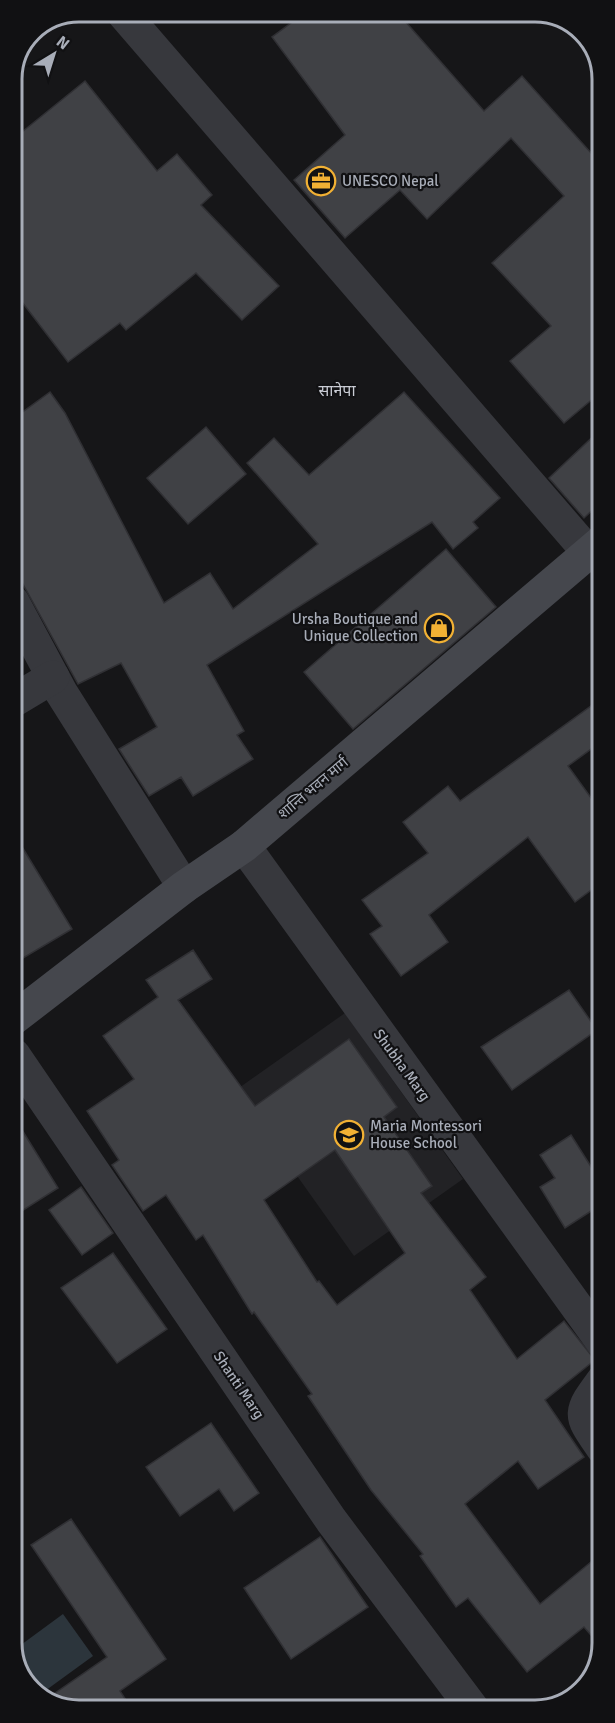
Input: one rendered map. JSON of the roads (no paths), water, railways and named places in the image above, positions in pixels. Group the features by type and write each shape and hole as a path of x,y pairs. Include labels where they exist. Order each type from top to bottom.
{"main road":[{"name":"शान्ति भवन मार्ग","path":"22,1012 184,887 244,846 592,551"}],"street":[{"path":"131,22 592,545"},
{"path":"23,620 53,677 184,887"},
{"path":"23,694 53,677"},
{"name":"Shubha Marg","path":"244,846 592,1328"},
{"name":"Shanti Marg","path":"22,1067 331,1520 466,1700"},
{"path":"592,1395 585,1405 583,1414 592,1433"}],"place":[{"name":"UNESCO Nepal","path":"321,181"},
{"name":"Ursha Boutique and Unique Collection","path":"439,628"},
{"name":"Maria Montessori House School","path":"349,1135"}],"district":[{"name":"सानेपा","path":"337,391"}]}
